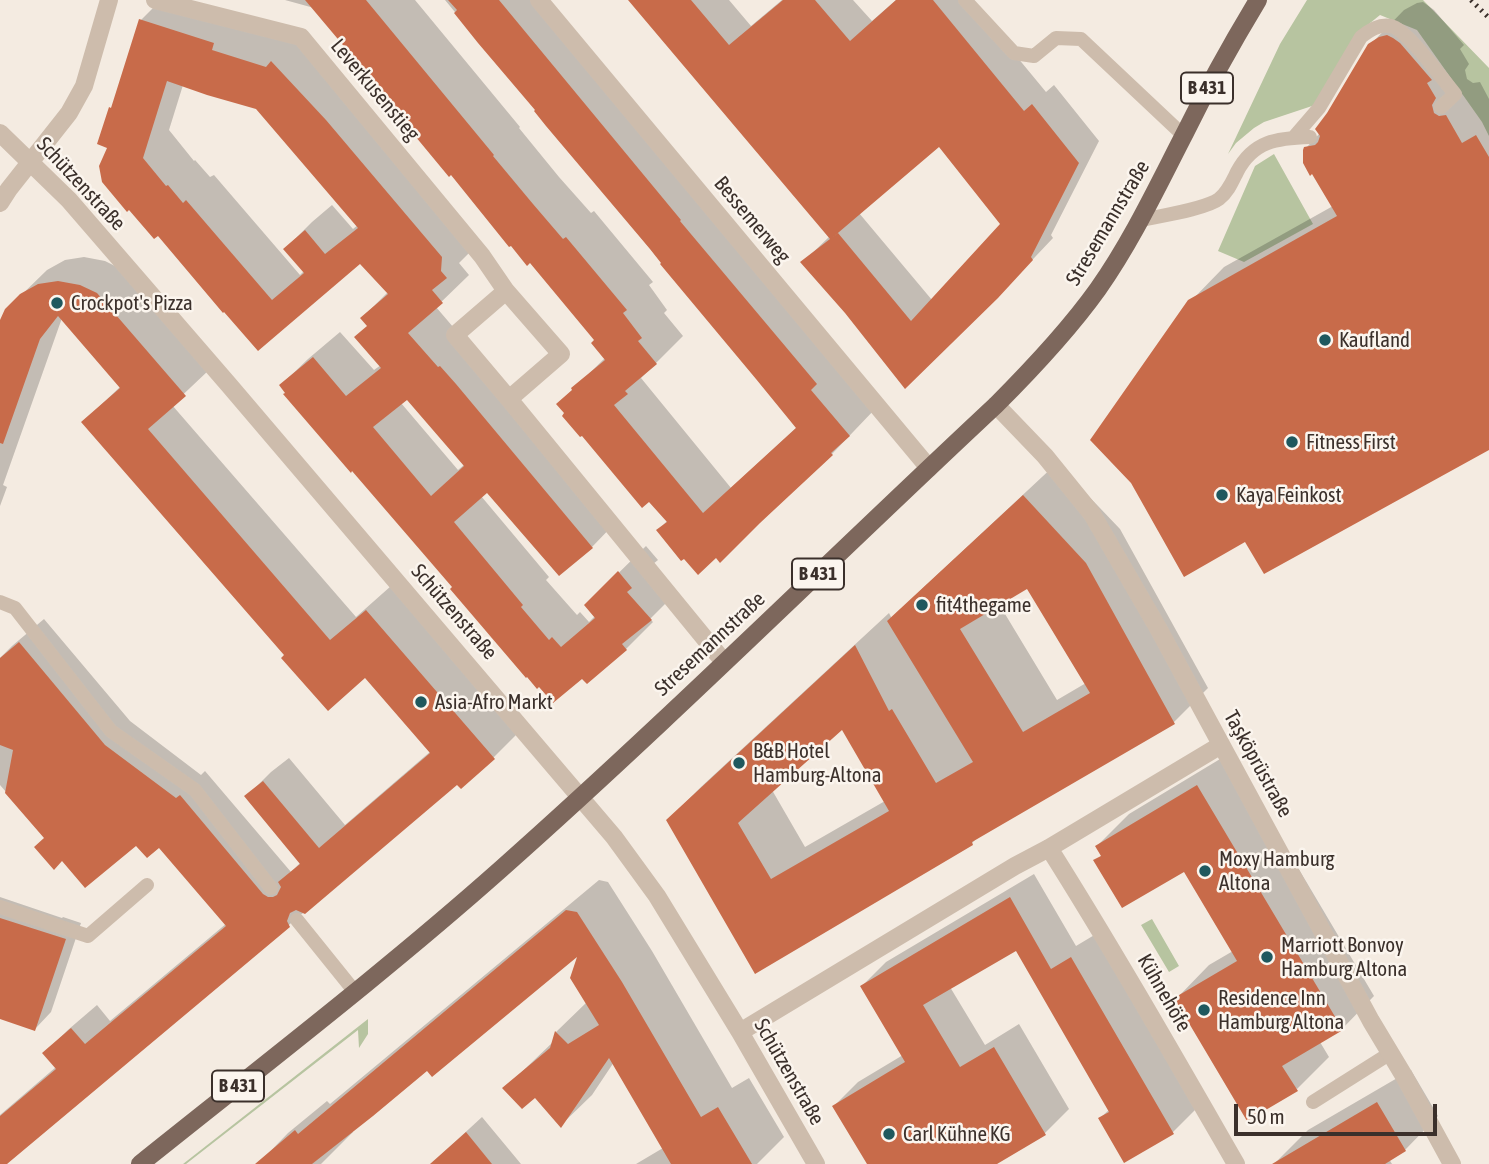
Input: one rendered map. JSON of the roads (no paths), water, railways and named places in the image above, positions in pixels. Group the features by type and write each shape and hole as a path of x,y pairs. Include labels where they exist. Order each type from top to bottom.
{"main road":[{"name":"Stresemannstraße","path":"140,1164 455,909 724,662 996,405 1054,345 1077,318 1141,220 1209,86 1258,0"}],"street":[{"path":"0,203 69,113 84,86 109,0"},
{"name":"Leverkusenstieg","path":"155,0 301,37 482,256 506,291 561,354 509,399"},
{"name":"Bessemerweg","path":"539,0 929,468"},
{"name":"Schützenstraße","path":"0,133 69,200 581,796 657,895 816,1164"},
{"path":"506,291 455,335 724,662"},
{"name":"Taşköprüstraße","path":"996,405 1045,456 1092,514 1158,628 1452,1164"},
{"path":"740,1032 1221,745"},
{"name":"Kühnehöfe","path":"1049,848 1106,939 1236,1164"}],"lane":[{"path":"965,0 1014,52 1034,56 1056,38 1081,38 1184,135"},
{"path":"1294,137 1319,108 1362,37 1371,29 1382,26 1394,26 1406,34 1455,94 1441,107"},
{"path":"1141,220 1215,202 1227,190 1247,156 1256,148 1265,143 1294,137 1310,137"},
{"path":"0,602 15,608 111,731 195,790 271,888"},
{"path":"0,907 88,936 148,885"},
{"path":"298,920 355,992"},
{"path":"1313,1102 1390,1054"}],"railway":[{"path":"1471,0 1489,18"}],"place":[{"name":"Crockpot's Pizza","path":"57,303"},
{"name":"Kaufland","path":"1325,340"},
{"name":"Fitness First","path":"1292,442"},
{"name":"Kaya Feinkost","path":"1222,495"},
{"name":"fit4thegame","path":"922,605"},
{"name":"Asia-Afro Markt","path":"421,702"},
{"name":"B&B Hotel Hamburg-Altona","path":"739,763"},
{"name":"Moxy Hamburg Altona","path":"1205,871"},
{"name":"Marriott Bonvoy Hamburg Altona","path":"1267,957"},
{"name":"Residence Inn Hamburg Altona","path":"1204,1010"},
{"name":"Carl Kühne KG","path":"889,1134"}]}
